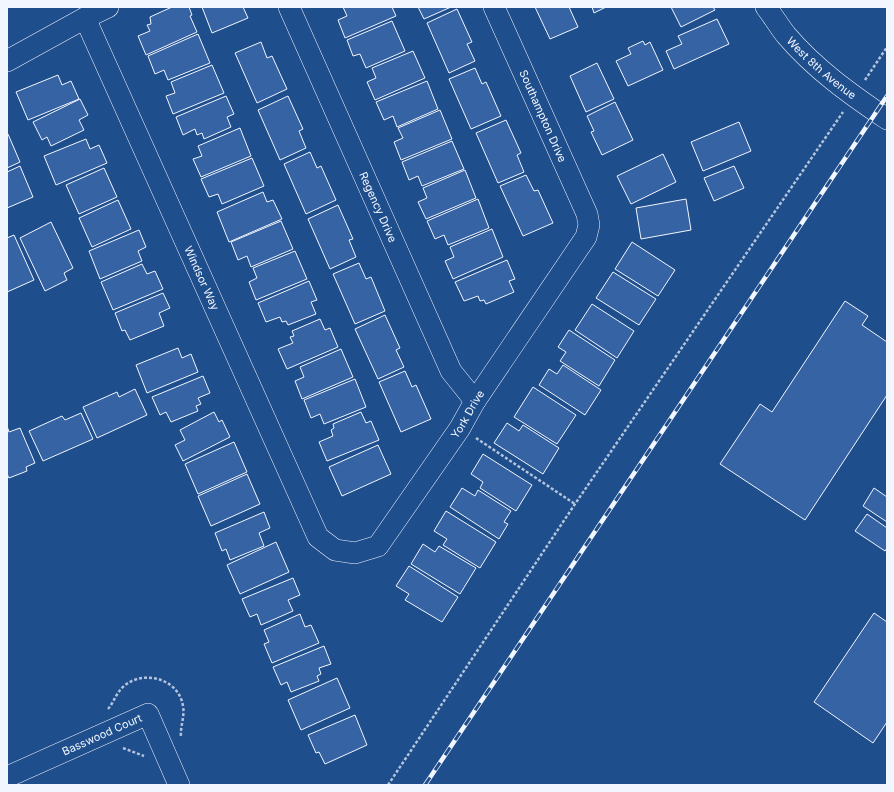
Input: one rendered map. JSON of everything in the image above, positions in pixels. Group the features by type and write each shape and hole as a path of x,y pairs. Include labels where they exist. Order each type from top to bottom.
{"street":[{"path":"7,61 108,7"},
{"name":"Regency Drive","path":"289,7 451,372 475,401"},
{"name":"Southampton Drive","path":"494,7 587,214 589,225"},
{"name":"West 8th Avenue","path":"766,7 786,34 806,57 833,81 887,119"},
{"name":"Windsor Way","path":"85,18 318,537"},
{"name":"York Drive","path":"318,537 335,550 355,554 378,546 460,428 475,401 586,237 589,225"},
{"name":"Basswood Court","path":"7,777 148,714 179,785"}],"path":[{"path":"865,80 887,47"},
{"path":"388,785 575,504 840,116"},
{"path":"460,428 575,504"},
{"path":"120,747 145,756 148,760"}],"building":[{"path":"172,7 189,7 192,15 190,16 197,32 146,55 138,36 150,31 147,25 151,24 150,17"},
{"path":"202,7 243,7 248,18 212,33"},
{"path":"343,7 392,7 396,16 345,38 338,20 347,16"},
{"path":"418,7 451,7 424,19"},
{"path":"535,7 569,7 578,27 550,39"},
{"path":"592,7 606,7 594,13"},
{"path":"671,7 713,7 715,10 681,27"},
{"path":"457,9 472,42 467,44 475,61 449,73 427,23"},
{"path":"717,19 729,44 674,69 666,51 682,44 678,36"},
{"path":"392,21 405,51 366,68 360,54 353,56 347,40"},
{"path":"198,34 210,63 168,80 164,70 155,74 148,56"},
{"path":"643,41 645,45 650,42 663,70 628,86 616,61 631,54 628,48"},
{"path":"261,42 267,58 272,56 287,89 257,103 235,53"},
{"path":"413,51 425,78 375,100 367,82 376,78 372,68"},
{"path":"597,63 614,99 586,112 570,76"},
{"path":"212,65 224,93 173,114 166,96 175,93 171,82"},
{"path":"475,68 482,84 486,82 501,116 471,129 449,79"},
{"path":"58,75 62,85 71,81 79,99 28,120 16,92"},
{"path":"427,81 438,109 397,127 393,116 384,120 376,102"},
{"path":"226,96 234,114 227,117 231,127 204,139 202,133 197,135 195,129 183,135 176,117"},
{"path":"288,96 303,129 299,131 306,148 280,160 258,110"},
{"path":"80,99 88,115 79,120 84,130 51,146 47,137 42,140 33,122"},
{"path":"615,102 633,140 602,155 591,132 594,131 587,116"},
{"path":"440,110 452,139 401,160 394,142 403,138 398,128"},
{"path":"506,120 521,153 517,155 524,172 498,183 476,133"},
{"path":"739,122 751,151 703,171 691,142"},
{"path":"240,128 251,156 201,177 193,159 202,156 198,146"},
{"path":"7,134 20,162 7,168"},
{"path":"86,139 90,149 99,145 107,163 56,185 44,156"},
{"path":"452,141 464,169 422,186 418,176 409,180 402,162"},
{"path":"310,152 317,168 321,166 336,200 306,214 284,164"},
{"path":"663,154 676,182 631,204 617,176"},
{"path":"252,158 264,186 222,204 218,194 209,197 201,179"},
{"path":"20,166 33,197 7,208 7,172"},
{"path":"734,166 744,188 714,201 704,178"},
{"path":"104,168 117,197 79,214 66,185"},
{"path":"465,170 476,198 426,219 418,202 427,198 423,188"},
{"path":"526,175 534,191 538,190 553,223 523,236 500,186"},
{"path":"263,192 267,202 273,200 282,219 229,242 217,212"},
{"path":"478,199 489,228 448,245 444,235 435,239 427,221"},
{"path":"686,199 691,230 641,239 636,208"},
{"path":"118,200 131,229 92,247 79,218"},
{"path":"338,205 353,239 349,240 356,257 330,269 308,219"},
{"path":"281,221 293,249 251,267 247,256 238,260 231,242"},
{"path":"51,222 73,268 64,273 67,280 45,291 20,238"},
{"path":"492,229 503,257 453,279 445,261 454,257 450,247"},
{"path":"139,230 146,247 138,251 142,261 100,279 89,251"},
{"path":"14,235 34,280 7,292 7,238"},
{"path":"632,242 675,270 658,296 615,269"},
{"path":"295,251 307,279 256,300 249,282 257,278 253,268"},
{"path":"507,260 515,279 509,281 514,292 486,304 484,300 480,301 478,296 464,301 455,282"},
{"path":"359,263 366,279 371,277 385,311 355,324 333,274"},
{"path":"142,264 147,274 155,271 163,289 113,310 101,282"},
{"path":"613,272 656,299 639,325 596,298"},
{"path":"309,281 317,300 311,302 316,314 288,325 286,321 282,322 280,317 266,322 258,303"},
{"path":"163,293 170,308 159,313 164,326 130,340 125,330 122,331 115,313"},
{"path":"845,301 868,316 862,325 887,342 887,395 805,520 720,464 760,404 772,412"},
{"path":"592,304 634,331 617,358 575,330"},
{"path":"385,315 400,348 396,350 404,367 378,379 355,329"},
{"path":"320,319 325,330 330,328 338,347 287,369 278,349 293,343 290,337 294,336 292,331"},
{"path":"569,330 615,360 599,386 560,361 566,352 558,347"},
{"path":"178,348 182,358 191,354 198,372 147,393 136,365"},
{"path":"341,349 353,377 302,399 295,381 304,377 300,367"},
{"path":"563,365 601,390 585,415 539,385 549,369 557,374"},
{"path":"405,371 412,387 416,385 431,419 401,432 379,382"},
{"path":"203,376 210,393 198,398 201,404 196,406 198,411 171,422 166,412 160,415 152,397"},
{"path":"355,379 366,407 324,424 320,414 311,418 304,400"},
{"path":"533,387 576,415 557,444 514,417"},
{"path":"135,389 147,415 97,438 83,407 117,392 119,397"},
{"path":"214,412 219,422 222,420 230,437 183,461 175,445 185,440 180,430"},
{"path":"361,412 366,423 371,421 379,440 327,461 319,442 333,436 331,430 334,428 333,424"},
{"path":"81,413 93,439 43,461 29,431 62,416 65,420"},
{"path":"507,423 519,431 523,425 559,448 543,474 494,443"},
{"path":"7,426 9,432 20,428 35,463 26,467 27,471 9,478 7,474"},
{"path":"234,442 247,472 198,494 185,464"},
{"path":"378,445 391,474 342,496 329,467"},
{"path":"483,454 532,485 516,511 480,488 483,482 471,474"},
{"path":"247,474 260,504 211,526 198,496"},
{"path":"462,488 475,496 478,490 511,511 504,522 508,524 499,539 450,507"},
{"path":"874,488 887,497 887,522 863,506"},
{"path":"446,511 496,542 480,568 443,545 447,539 434,531"},
{"path":"264,512 270,528 259,533 264,546 230,560 226,549 222,551 215,533"},
{"path":"867,514 887,528 887,548 885,551 855,531"},
{"path":"276,542 289,572 240,594 227,565"},
{"path":"423,544 435,552 439,546 476,568 460,594 411,564"},
{"path":"409,566 458,597 442,622 405,600 409,594 396,586"},
{"path":"293,578 300,595 288,600 293,611 261,625 257,614 250,617 242,599"},
{"path":"874,613 887,622 887,722 873,743 814,702"},
{"path":"300,614 305,627 311,625 319,643 272,663 264,644 269,642 264,630"},
{"path":"324,646 331,664 319,668 321,674 317,676 319,681 291,692 287,682 281,685 273,667"},
{"path":"337,678 350,708 301,730 288,700"},
{"path":"355,715 367,745 325,764 319,752 316,753 308,735"}],"railway":[{"path":"425,785 887,96"}]}
